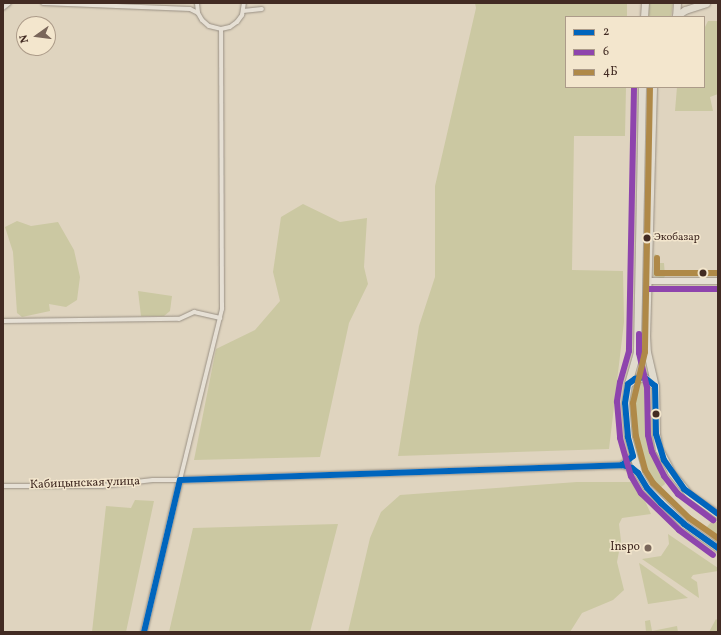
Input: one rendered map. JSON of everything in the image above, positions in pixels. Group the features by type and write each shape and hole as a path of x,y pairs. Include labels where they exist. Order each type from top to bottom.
{"main road":[{"path":"644,16 645,3"},
{"path":"676,16 677,3"},
{"path":"677,16 685,10 706,3"},
{"path":"642,88 637,352 628,384 625,403 628,437 638,473 647,488 684,524 718,548"},
{"path":"653,88 647,352 655,386 656,434 664,460 684,489 718,514"},
{"path":"638,281 718,281"},
{"path":"628,384 635,379 644,377 655,386"}],"street":[{"path":"3,7 4,3"},
{"path":"3,7 9,3"},
{"path":"43,3 190,9 198,12"},
{"path":"197,3 198,12 205,23 213,28 221,29 230,27 237,22 243,11 244,3"},
{"path":"243,11 262,9"},
{"path":"144,632 220,318 222,260 221,29"},
{"path":"3,321 179,319 194,312 220,318"},
{"path":"622,465 633,456"},
{"path":"622,465 632,468 638,473"},
{"name":"Кабицынская улица","path":"3,486 102,486 153,480 622,465"}],"shaded area":[{"path":"475,3 627,3 627,16 565,16 565,88 626,88 625,136 574,136 572,270 623,271 624,322 609,449 398,456 419,326 435,277 435,186 476,8"},
{"path":"648,3 673,3 671,16 648,16"},
{"path":"708,21 718,21 718,94 710,97 713,111 675,111 677,88 705,88 705,27"},
{"path":"303,204 340,222 367,218 364,267 368,284 349,323 320,457 194,460 216,349 255,330 280,301 273,272 281,217"},
{"path":"17,221 31,226 58,222 74,250 80,277 77,300 66,307 49,304 50,311 22,317 17,313 13,252 5,227"},
{"path":"656,254 659,263 664,263 665,276 663,279 653,276 654,255"},
{"path":"138,291 172,296 170,311 164,316 141,316"},
{"path":"642,381 648,382 650,386 652,433 655,449 662,464 665,484 660,488 644,474 633,444 630,425 630,399 633,386"},
{"path":"577,482 631,482 645,501 651,514 622,518 619,524 621,541 617,562 624,590 613,600 582,613 570,632 348,632 370,538 381,512 400,495"},
{"path":"135,500 154,501 126,632 92,632 106,506 131,508"},
{"path":"713,520 718,523 718,544 705,532 705,529"},
{"path":"338,524 310,632 169,632 193,528"},
{"path":"668,534 718,568 718,571 693,575 691,578 697,582 699,598 642,559 661,556 669,544"},
{"path":"639,563 641,564 688,598 648,604"},
{"path":"716,619 718,621 718,632 709,632"},
{"path":"650,620 652,631 677,626 678,632 646,632 645,621"}],"transit line":[{"name":"6","path":"634,88 629,351 620,382 617,402 620,438 631,476 641,493 679,530 713,555"},
{"name":"4Б","path":"650,88 645,352 633,403 636,436 645,470 653,483 689,518 718,538"},
{"name":"4Б","path":"657,258 657,273 718,273"},
{"name":"6","path":"649,289 718,289"},
{"name":"6","path":"639,334 639,353 647,387 648,435 652,452 664,476 678,494 713,520"},
{"name":"2","path":"622,465 633,456 628,437 625,403 628,384 635,379 644,377 655,386 656,434 664,460 684,489 718,514"},
{"name":"2","path":"180,480 622,465 632,468 638,473 647,488 661,503 684,524 718,548"},
{"name":"2","path":"144,632 180,480"}],"place":[{"name":"Экобазар","path":"647,238"},
{"name":"Inspo","path":"648,548"}]}
